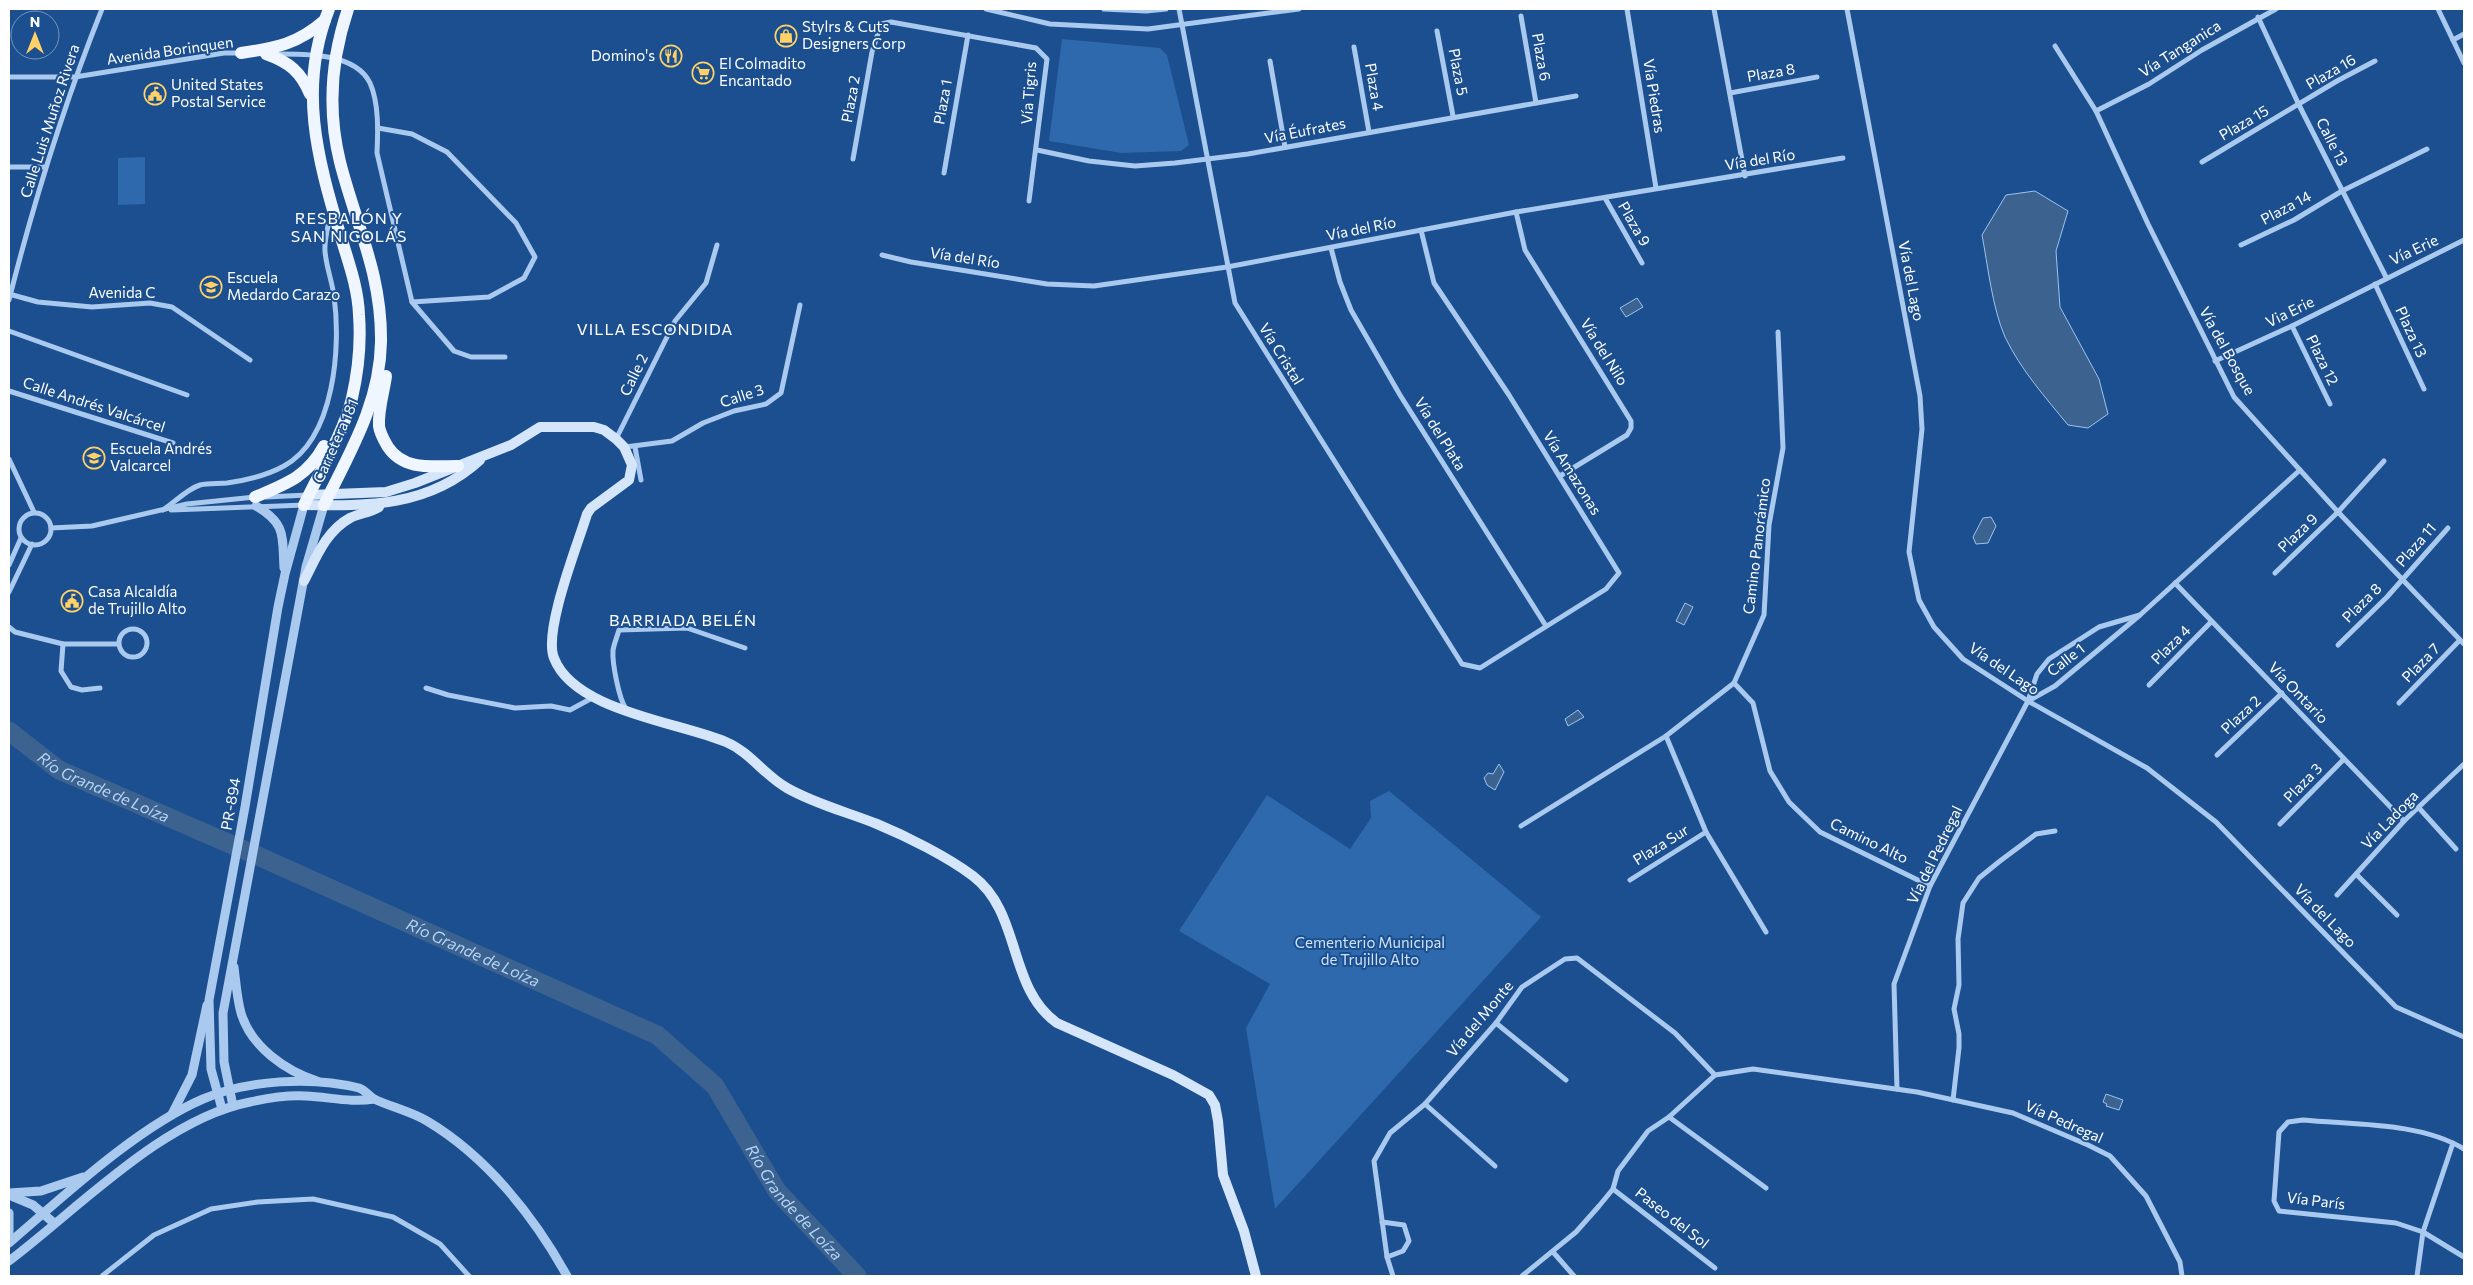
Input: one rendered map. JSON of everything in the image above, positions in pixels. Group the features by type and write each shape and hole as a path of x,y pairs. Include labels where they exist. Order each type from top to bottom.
{"main road":[{"name":"Carretera 181","path":"327,500 366,420 377,383 381,343 378,294 374,269 336,142 332,108 334,58 348,9"},
{"name":"Carretera 181","path":"306,500 341,426 354,386 359,316 357,292 351,267 332,204 316,139 312,100 315,54 327,14"},
{"path":"241,53 293,42 310,34 327,14"},
{"path":"266,54 285,60 298,72 312,100"},
{"path":"381,343 387,356 379,425 385,441 400,460 421,466 458,466"},
{"path":"255,502 308,470 318,458 331,432 341,426"},
{"path":"327,500 386,492 511,445 540,427 594,427 604,430 616,439 624,448 632,465 629,480 591,508 587,514 557,610 552,638 554,660 565,677 574,686 594,697 726,742 741,751 786,788 878,825 949,861 974,876 1000,908 1012,935 1018,966 1035,1000 1047,1016 1057,1024 1173,1075 1209,1095 1215,1105 1218,1121 1222,1175 1244,1231 1256,1276"},
{"path":"304,581 327,539 338,526 361,513 374,510 385,504 424,494 464,475 486,455"},
{"path":"306,500 385,504"}],"street":[{"name":"Calle Luis Muñoz Rivera","path":"9,300 45,168 75,77 102,9"},
{"path":"986,9 1050,24 1148,29 1299,9"},
{"path":"1104,9 1146,11 1166,9"},
{"name":"Vía Cristal","path":"1180,9 1235,303 1462,664 1470,666"},
{"name":"Vía Piedras","path":"1627,9 1656,188"},
{"path":"1714,9 1744,176"},
{"name":"Vía del Lago","path":"1847,9 1920,396 1922,429 1909,552 1919,600 1934,627 1963,659 2028,701 2147,768 2216,822 2396,1007 2464,1038"},
{"name":"Vía Tanganica","path":"2096,110 2149,84 2258,17 2276,9"},
{"path":"2438,9 2464,63"},
{"name":"Plaza 6","path":"1521,16 1536,102"},
{"name":"Calle 13","path":"2258,17 2299,105 2386,278"},
{"name":"Vía Tigris","path":"891,22 1036,48 1047,59 1037,150 1029,201"},
{"name":"Plaza 2","path":"853,159 876,36 881,24 891,22"},
{"name":"Plaza 5","path":"1437,31 1453,116"},
{"path":"2453,40 2464,34"},
{"name":"Plaza 1","path":"944,173 968,35"},
{"name":"Vía del Bosque","path":"2054,46 2096,110 2215,361 2234,397 2338,512 2462,642"},
{"name":"Plaza 4","path":"1354,47 1368,132"},
{"name":"Avenida Borinquen","path":"9,77 75,77 224,53 315,54 334,58 362,72 370,82 378,128 378,153 412,302"},
{"path":"1270,61 1285,147"},
{"name":"Plaza 16","path":"2299,105 2337,81 2375,61"},
{"name":"Plaza 8","path":"1730,93 1817,77"},
{"name":"Vía Éufrates","path":"1037,150 1089,161 1135,166 1209,159 1576,96"},
{"name":"Plaza 15","path":"2202,162 2299,105"},
{"path":"378,128 412,134 447,152 516,223 535,257 524,278 489,297 412,302"},
{"name":"Plaza 14","path":"2241,244 2294,220 2342,191 2427,150"},
{"name":"Vía del Río","path":"882,254 911,262 1047,284 1094,286 1227,267 1516,212 1656,188 1744,176 1843,158"},
{"path":"9,167 45,168"},
{"name":"Plaza 9","path":"1605,198 1642,263"},
{"path":"163,510 200,485 257,478 270,473 294,458 310,439 328,398 337,352 338,328 334,294 325,251 332,204"},
{"name":"Vía del Nilo","path":"1516,212 1525,250 1631,421 1632,428 1627,435 1560,476"},
{"name":"Vía Amazonas","path":"1421,230 1434,283 1560,476 1619,573 1606,589 1480,668 1470,666"},
{"name":"Vía Erie","path":"2375,284 2464,240"},
{"name":"Calle 2","path":"616,439 675,321 706,283 717,245"},
{"name":"Vía del Plata","path":"1331,248 1350,310 1400,395 1546,626"},
{"name":"Via Erie","path":"2215,361 2292,326 2375,284"},
{"name":"Plaza 13","path":"2375,284 2424,389"},
{"name":"Avenida C","path":"10,294 38,302 92,307 150,303 172,307 250,360"},
{"path":"412,302 454,351 471,357 505,356"},
{"name":"Calle 3","path":"624,448 672,441 704,422 734,411 766,404 781,393 800,305"},
{"name":"Plaza 12","path":"2292,326 2330,404"},
{"path":"9,332 187,395"},
{"name":"Camino Panorámico","path":"1521,826 1666,736 1734,683 1764,615 1769,524 1783,448 1778,332"},
{"name":"Calle Andrés Valcárcel","path":"9,390 173,443"},
{"path":"635,447 641,480"},
{"path":"9,459 34,512"},
{"name":"Plaza 9","path":"2275,573 2338,512 2384,461"},
{"name":"Calle 1","path":"2028,701 2054,686 2140,616 2300,470"},
{"path":"163,510 255,502 306,500"},
{"path":"51,528 92,526 187,504 306,500"},
{"name":"PR-894","path":"222,1109 217,1094 210,1055 209,1000 285,574 306,500"},
{"name":"PR-894","path":"233,1106 228,1090 224,1062 223,1028 228,980 234,964 309,550 327,500"},
{"path":"255,502 269,514 281,529 285,574"},
{"path":"9,565 21,538 18,526 20,521 24,516 34,512 44,515 51,528 48,539 43,543 32,544 21,538"},
{"name":"Plaza 11","path":"2403,579 2448,528"},
{"path":"9,592 32,544"},
{"name":"Plaza 8","path":"2338,645 2403,579"},
{"name":"Vía Ontario","path":"2175,583 2404,821"},
{"name":"Calle 1","path":"2028,701 2036,674 2049,660 2099,626 2140,616"},
{"name":"Plaza 4","path":"2149,685 2211,622"},
{"path":"9,627 14,632 63,644 118,644"},
{"path":"627,709 620,701 613,651 619,630 688,628 745,648"},
{"path":"132,629 140,631 147,642 141,655 131,657 122,653 118,644 123,632 132,629"},
{"name":"Plaza 7","path":"2399,703 2462,642"},
{"path":"63,644 62,671 71,687 82,690 100,688"},
{"name":"Camino Alto","path":"1734,683 1753,703 1770,771 1788,802 1820,832 1930,886"},
{"path":"426,688 448,695 515,708 551,706 570,710 594,697"},
{"name":"Plaza 2","path":"2217,755 2282,694"},
{"name":"Vía del Pedregal","path":"1897,1089 1894,984 1930,886 2028,701"},
{"path":"1666,736 1706,832 1766,932"},
{"name":"Plaza 3","path":"2280,824 2344,759"},
{"name":"Vía Ladoga","path":"2337,895 2404,821 2464,764"},
{"path":"2419,808 2456,849"},
{"path":"1953,1100 1959,1048 1959,1034 1954,1009 1959,985 1958,939 1963,904 1979,878 2036,834 2055,830"},
{"name":"Plaza Sur","path":"1630,880 1706,832"},
{"path":"2356,874 2397,915"},
{"name":"Vía del Monte","path":"1393,1276 1387,1257 1374,1161 1390,1133 1425,1104 1496,1023 1522,987 1565,959 1577,958 1675,1032 1715,1075"},
{"path":"234,964 241,1014 256,1040 276,1060 291,1070 328,1084"},
{"path":"172,1114 192,1075 203,1017 209,1000"},
{"path":"1496,1023 1566,1080"},
{"path":"1522,1276 1576,1232 1613,1189 1618,1171 1648,1131 1668,1117 1715,1075 1753,1069 1897,1089"},
{"path":"9,1243 90,1175 172,1114 228,1090 267,1083 328,1084 361,1089 374,1099 396,1105 427,1121 476,1157 508,1190 556,1255 567,1276"},
{"name":"Vía Pedregal","path":"1897,1089 2030,1118 2110,1156 2146,1196 2180,1262 2182,1276"},
{"path":"9,1261 54,1223 152,1148 181,1129 222,1109 270,1098 303,1096 359,1101 374,1099"},
{"path":"1425,1104 1495,1166"},
{"path":"1668,1117 1766,1188"},
{"name":"Vía París","path":"2464,1149 2454,1143 2413,1130 2302,1120 2288,1122 2279,1132 2274,1201 2279,1210 2396,1223 2423,1232 2464,1257"},
{"path":"2417,1276 2423,1232 2454,1143"},
{"path":"9,1194 41,1191 90,1175"},
{"name":"Paseo del Sol","path":"1613,1189 1715,1268"},
{"path":"9,1194 20,1198 44,1213 54,1223"},
{"path":"102,1276 154,1235 211,1209 258,1202 313,1199 393,1217 440,1244 469,1276"},
{"path":"9,1213 9,1234"},
{"path":"1382,1222 1404,1225 1409,1241 1403,1251 1387,1257"},
{"path":"1553,1252 1574,1276"}],"green space":[{"path":"1062,39 1160,48 1167,55 1189,145 1181,151 1121,153 1049,141"},
{"path":"145,157 145,204 118,205 118,158"},
{"name":"Cementerio Municipal de Trujillo Alto","path":"1389,791 1541,917 1275,1209 1246,1028 1270,984 1179,931 1267,795 1350,849 1371,818 1370,801"}],"shaded area":[{"path":"2035,191 2068,211 2056,251 2060,307 2099,379 2108,414 2088,428 2068,425 2034,383 2018,361 2005,337 1994,300 1982,235 2006,195"},
{"path":"1637,298 1643,307 1626,317 1620,308"},
{"path":"1991,517 1996,526 1988,543 1976,544 1973,537 1983,518"},
{"path":"1685,603 1693,607 1684,625 1676,621"},
{"path":"1578,710 1584,717 1568,726 1565,719"},
{"path":"1499,764 1504,772 1495,790 1487,785 1484,778 1488,773 1493,774"},
{"path":"2106,1094 2123,1100 2119,1110 2106,1106 2107,1104 2103,1102"}],"waterway":[{"name":"Río Grande de Loíza","path":"9,731 59,770 258,856 657,1035 715,1086 777,1191 857,1276"}],"place":[{"name":"Stylrs & Cuts Designers Corp","path":"786,36"},
{"name":"Domino's","path":"671,56"},
{"name":"El Colmadito Encantado","path":"703,73"},
{"name":"United States Postal Service","path":"155,94"},
{"name":"Escuela Medardo Carazo","path":"211,287"},
{"name":"Escuela Andrés Valcarcel","path":"94,458"},
{"name":"Casa Alcaldía de Trujillo Alto","path":"72,601"}],"district":[{"name":"RESBALÓN Y SAN NICOLÁS","path":"349,227"},
{"name":"VILLA ESCONDIDA","path":"655,329"},
{"name":"BARRIADA BELÉN","path":"683,620"}]}
